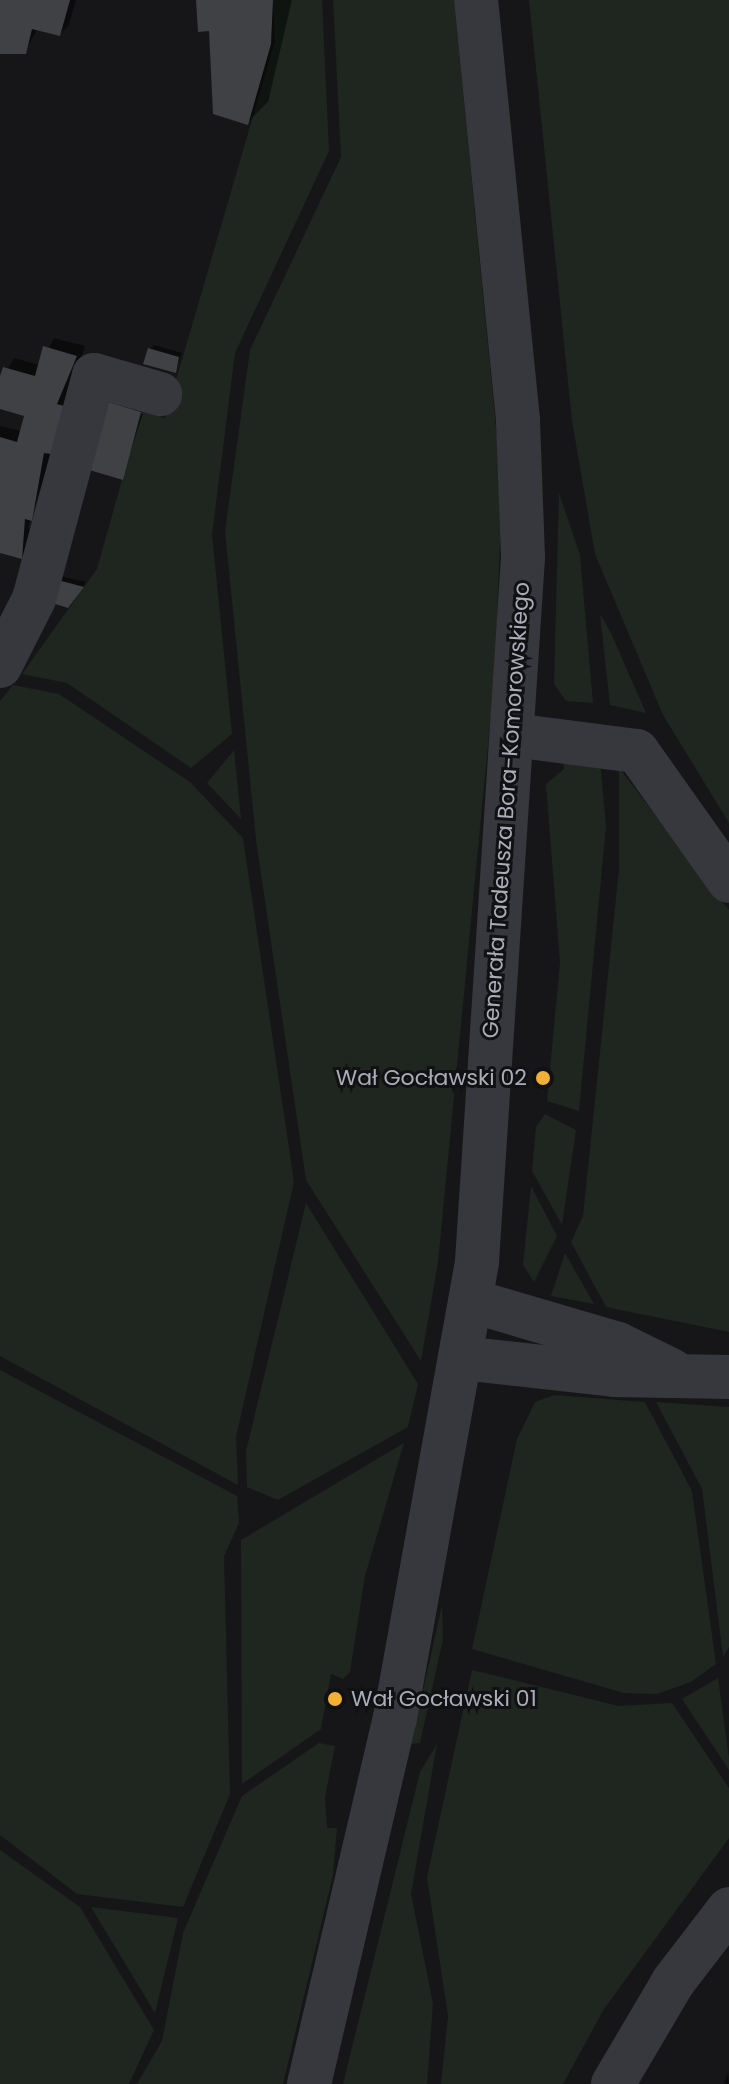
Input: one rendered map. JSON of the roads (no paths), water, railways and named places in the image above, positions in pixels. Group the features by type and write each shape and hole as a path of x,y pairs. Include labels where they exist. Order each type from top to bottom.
{"street":[{"name":"Generała Tadeusza Bora-Komorowskiego","path":"309,2084 389,1744 472,1301 523,557 518,420 476,0"},
{"path":"0,666 34,599 94,375 160,394"},
{"path":"513,735 637,751 729,881"},
{"path":"472,1301 618,1344 673,1371"},
{"path":"461,1358 614,1375 673,1371 729,1377"},
{"path":"613,2084 673,1982 729,1909"}],"place":[{"name":"Wał Gocławski 02","path":"543,1078"},
{"name":"Wał Gocławski 01","path":"335,1699"}]}
